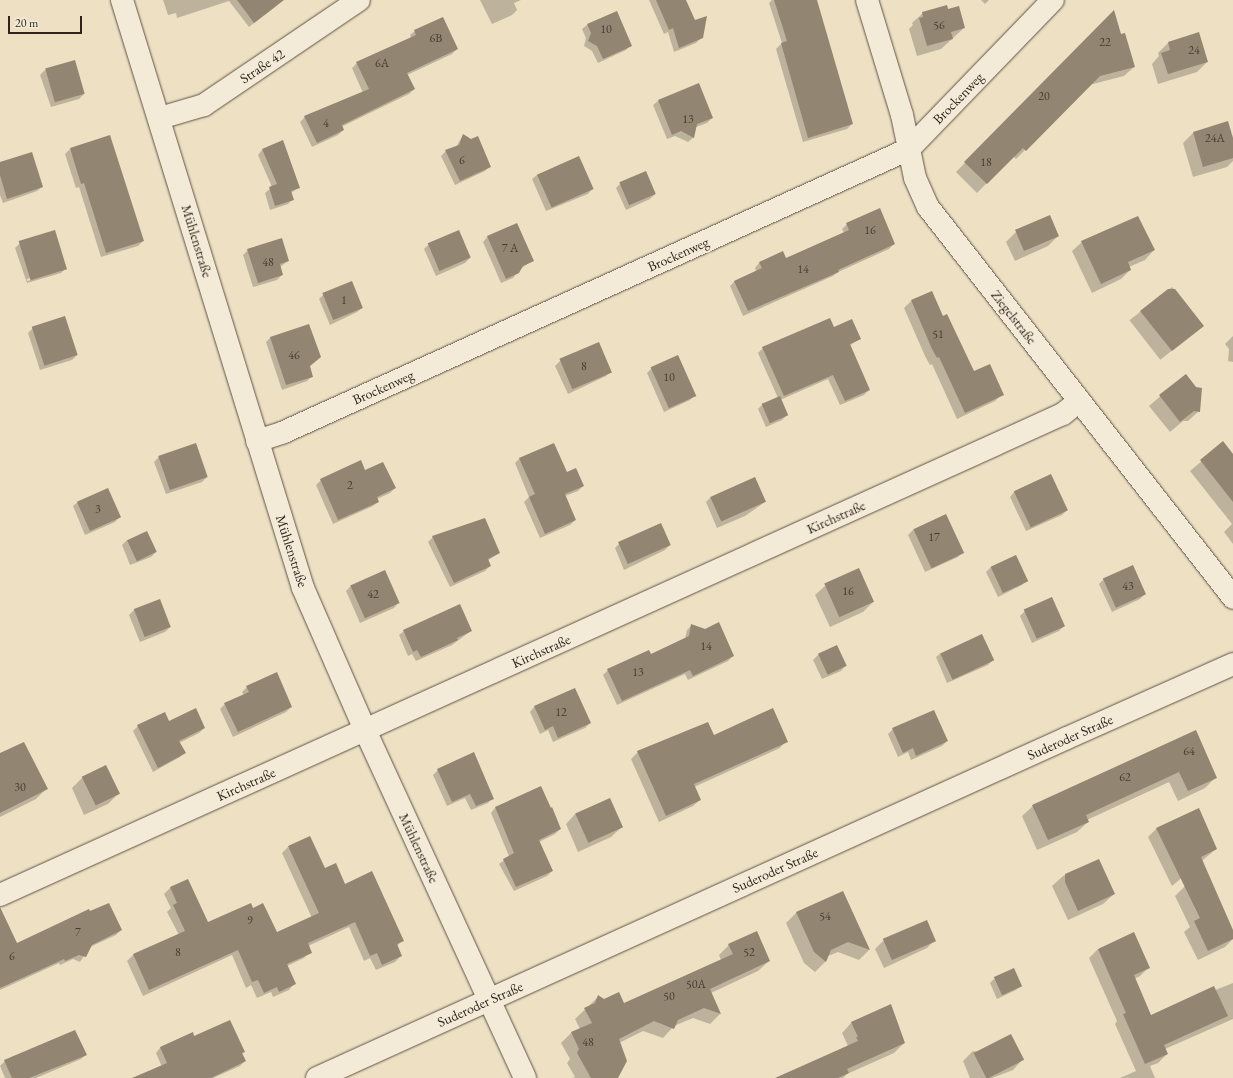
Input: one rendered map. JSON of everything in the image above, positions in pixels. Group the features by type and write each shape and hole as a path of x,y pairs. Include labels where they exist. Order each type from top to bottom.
{"street":[{"name":"Mühlenstraße","path":"122,0 160,118 257,441 303,588 365,730 525,1078"},
{"name":"Straße 42","path":"160,118 204,105 359,0"},
{"name":"Ziegelstraße","path":"868,0 902,115 915,178 928,207 1233,598"},
{"name":"Brockenweg","path":"257,441 291,429 909,149 1053,0"},
{"name":"Kirchstraße","path":"0,895 1063,414 1079,401"},
{"name":"Suderoder Straße","path":"317,1078 1233,664"}],"building":[{"path":"237,0 284,0 254,23"},
{"path":"656,0 686,0 695,20 707,16 703,38 679,48 673,28 669,30"},
{"path":"774,0 817,0 853,124 808,138 781,43 787,41"},
{"path":"947,5 948,9 959,6 965,28 951,32 953,39 927,46 919,18 923,17 922,12"},
{"path":"1114,10 1121,34 1125,33 1135,67 1100,76 1026,151 1023,148 987,184 964,162"},
{"path":"617,11 632,46 603,59 597,46 588,41 591,33 587,24"},
{"path":"443,17 458,49 407,73 415,89 342,125 344,130 317,143 304,116 369,89 356,62 416,35 414,30"},
{"path":"1199,32 1208,62 1168,74 1161,53 1170,50 1168,42"},
{"path":"75,60 85,94 55,102 45,69"},
{"path":"699,83 713,118 697,124 694,138 681,131 672,135 658,100"},
{"path":"1228,121 1233,138 1233,158 1203,167 1193,132"},
{"path":"463,134 471,139 478,136 491,167 460,181 445,150 459,145"},
{"path":"110,135 144,241 106,253 84,183 81,184 70,148"},
{"path":"283,140 300,188 291,191 294,200 275,206 269,187 277,184 262,149"},
{"path":"32,152 43,187 7,199 0,175 0,162"},
{"path":"579,156 594,189 552,208 537,175"},
{"path":"646,171 656,194 629,205 619,182"},
{"path":"880,208 895,244 838,270 839,272 748,311 734,281 762,268 759,262 783,251 786,258 849,230 846,223"},
{"path":"1050,215 1059,236 1024,251 1015,230"},
{"path":"1138,216 1155,250 1128,262 1131,270 1101,284 1081,241"},
{"path":"517,223 534,261 523,266 519,273 506,279 487,236"},
{"path":"55,230 67,269 31,280 19,241"},
{"path":"459,230 471,258 439,271 428,243"},
{"path":"282,238 289,261 280,264 283,275 258,283 247,249"},
{"path":"352,281 363,308 333,320 322,293"},
{"path":"1168,289 1175,289 1204,326 1172,351 1140,311"},
{"path":"932,291 943,316 947,314 974,371 990,364 1004,395 965,413 939,357 937,358 932,349 911,300"},
{"path":"65,316 78,355 44,366 32,327"},
{"path":"830,318 834,327 852,319 861,339 850,344 870,390 845,401 833,375 784,396 762,347"},
{"path":"309,324 321,357 310,366 313,377 286,385 270,337"},
{"path":"599,342 612,372 572,389 559,359"},
{"path":"678,355 696,396 669,408 651,367"},
{"path":"1186,374 1196,387 1202,388 1200,412 1194,411 1180,422 1159,395"},
{"path":"780,396 788,415 770,423 762,404"},
{"path":"1223,441 1233,454 1233,502 1200,460"},
{"path":"196,443 208,477 170,490 158,456"},
{"path":"554,443 567,472 576,468 584,486 565,494 576,520 545,534 529,497 535,494 519,458"},
{"path":"361,460 365,470 383,462 396,488 377,497 379,502 338,520 320,479"},
{"path":"1051,474 1068,510 1031,528 1014,491"},
{"path":"755,477 766,502 721,522 710,497"},
{"path":"108,488 121,517 90,531 77,502"},
{"path":"946,514 964,553 932,568 913,529"},
{"path":"485,518 500,553 488,559 491,566 454,583 432,536"},
{"path":"661,523 671,545 628,564 618,542"},
{"path":"147,531 157,552 137,561 127,540"},
{"path":"1016,555 1028,581 1003,593 991,567"},
{"path":"1133,565 1146,594 1116,608 1103,578"},
{"path":"859,568 874,602 839,617 824,583"},
{"path":"385,570 400,603 365,618 350,585"},
{"path":"1052,597 1065,626 1037,639 1024,610"},
{"path":"160,599 171,627 145,637 134,609"},
{"path":"460,604 472,631 457,638 458,640 421,657 417,650 413,652 403,630"},
{"path":"719,622 734,656 693,676 690,670 622,701 607,669 649,650 651,654 689,636 691,624 705,629"},
{"path":"982,634 994,660 953,680 940,653"},
{"path":"837,645 847,666 828,675 818,654"},
{"path":"277,672 292,707 238,732 224,703 249,692 246,686"},
{"path":"575,688 591,723 558,738 553,726 545,730 534,706"},
{"path":"196,708 205,728 179,741 186,753 158,768 137,725 165,712 169,721"},
{"path":"773,708 788,742 694,784 701,800 666,816 637,751 708,722 714,735"},
{"path":"934,710 948,741 916,756 913,748 903,753 892,728"},
{"path":"1196,730 1217,778 1188,791 1179,772 1086,815 1089,822 1048,840 1032,805"},
{"path":"24,742 48,789 0,813 0,753"},
{"path":"474,752 494,799 476,806 470,794 452,802 437,769"},
{"path":"106,765 120,794 96,806 82,777"},
{"path":"541,786 561,829 539,840 553,871 516,887 503,859 514,853 495,807"},
{"path":"610,798 623,827 588,843 575,813"},
{"path":"1199,808 1217,849 1201,857 1233,930 1233,939 1208,951 1194,921 1200,918 1156,828"},
{"path":"310,836 325,868 336,863 345,884 372,871 404,941 397,944 402,956 382,965 377,953 370,956 355,922 308,943 312,953 287,964 296,984 279,992 277,987 264,993 258,980 252,982 238,950 149,990 133,954 185,931 173,905 177,903 170,887 188,879 208,922 251,903 253,908 263,903 277,932 319,913 288,846"},
{"path":"1099,859 1115,894 1078,911 1065,882 1065,874"},
{"path":"843,891 870,950 848,942 831,950 826,962 814,952 796,912"},
{"path":"109,903 122,930 92,945 86,957 79,955 65,961 64,959 0,988 0,907 17,943 89,909 90,911"},
{"path":"927,920 936,941 892,960 883,939"},
{"path":"757,931 770,961 710,989 721,1014 704,1008 678,1020 674,1029 654,1021 619,1039 627,1061 618,1078 591,1078 577,1053 579,1049 571,1032 592,1023 584,1008 595,1003 598,995 604,999 619,992 624,1003 733,954 728,944"},
{"path":"1134,932 1150,968 1134,975 1151,1015 1214,986 1228,1016 1164,1045 1168,1054 1145,1064 1123,1014 1126,1013 1098,949"},
{"path":"1014,968 1022,986 1002,995 994,977"},
{"path":"891,1004 905,1043 847,1069 849,1073 838,1078 775,1078 858,1041 856,1037 858,1037 851,1022"},
{"path":"230,1020 245,1052 242,1053 246,1061 211,1078 132,1078 167,1063 160,1047 193,1032 194,1036"},
{"path":"75,1030 87,1055 29,1078 12,1078 4,1060"},
{"path":"1011,1034 1024,1060 986,1078 974,1053"}]}
